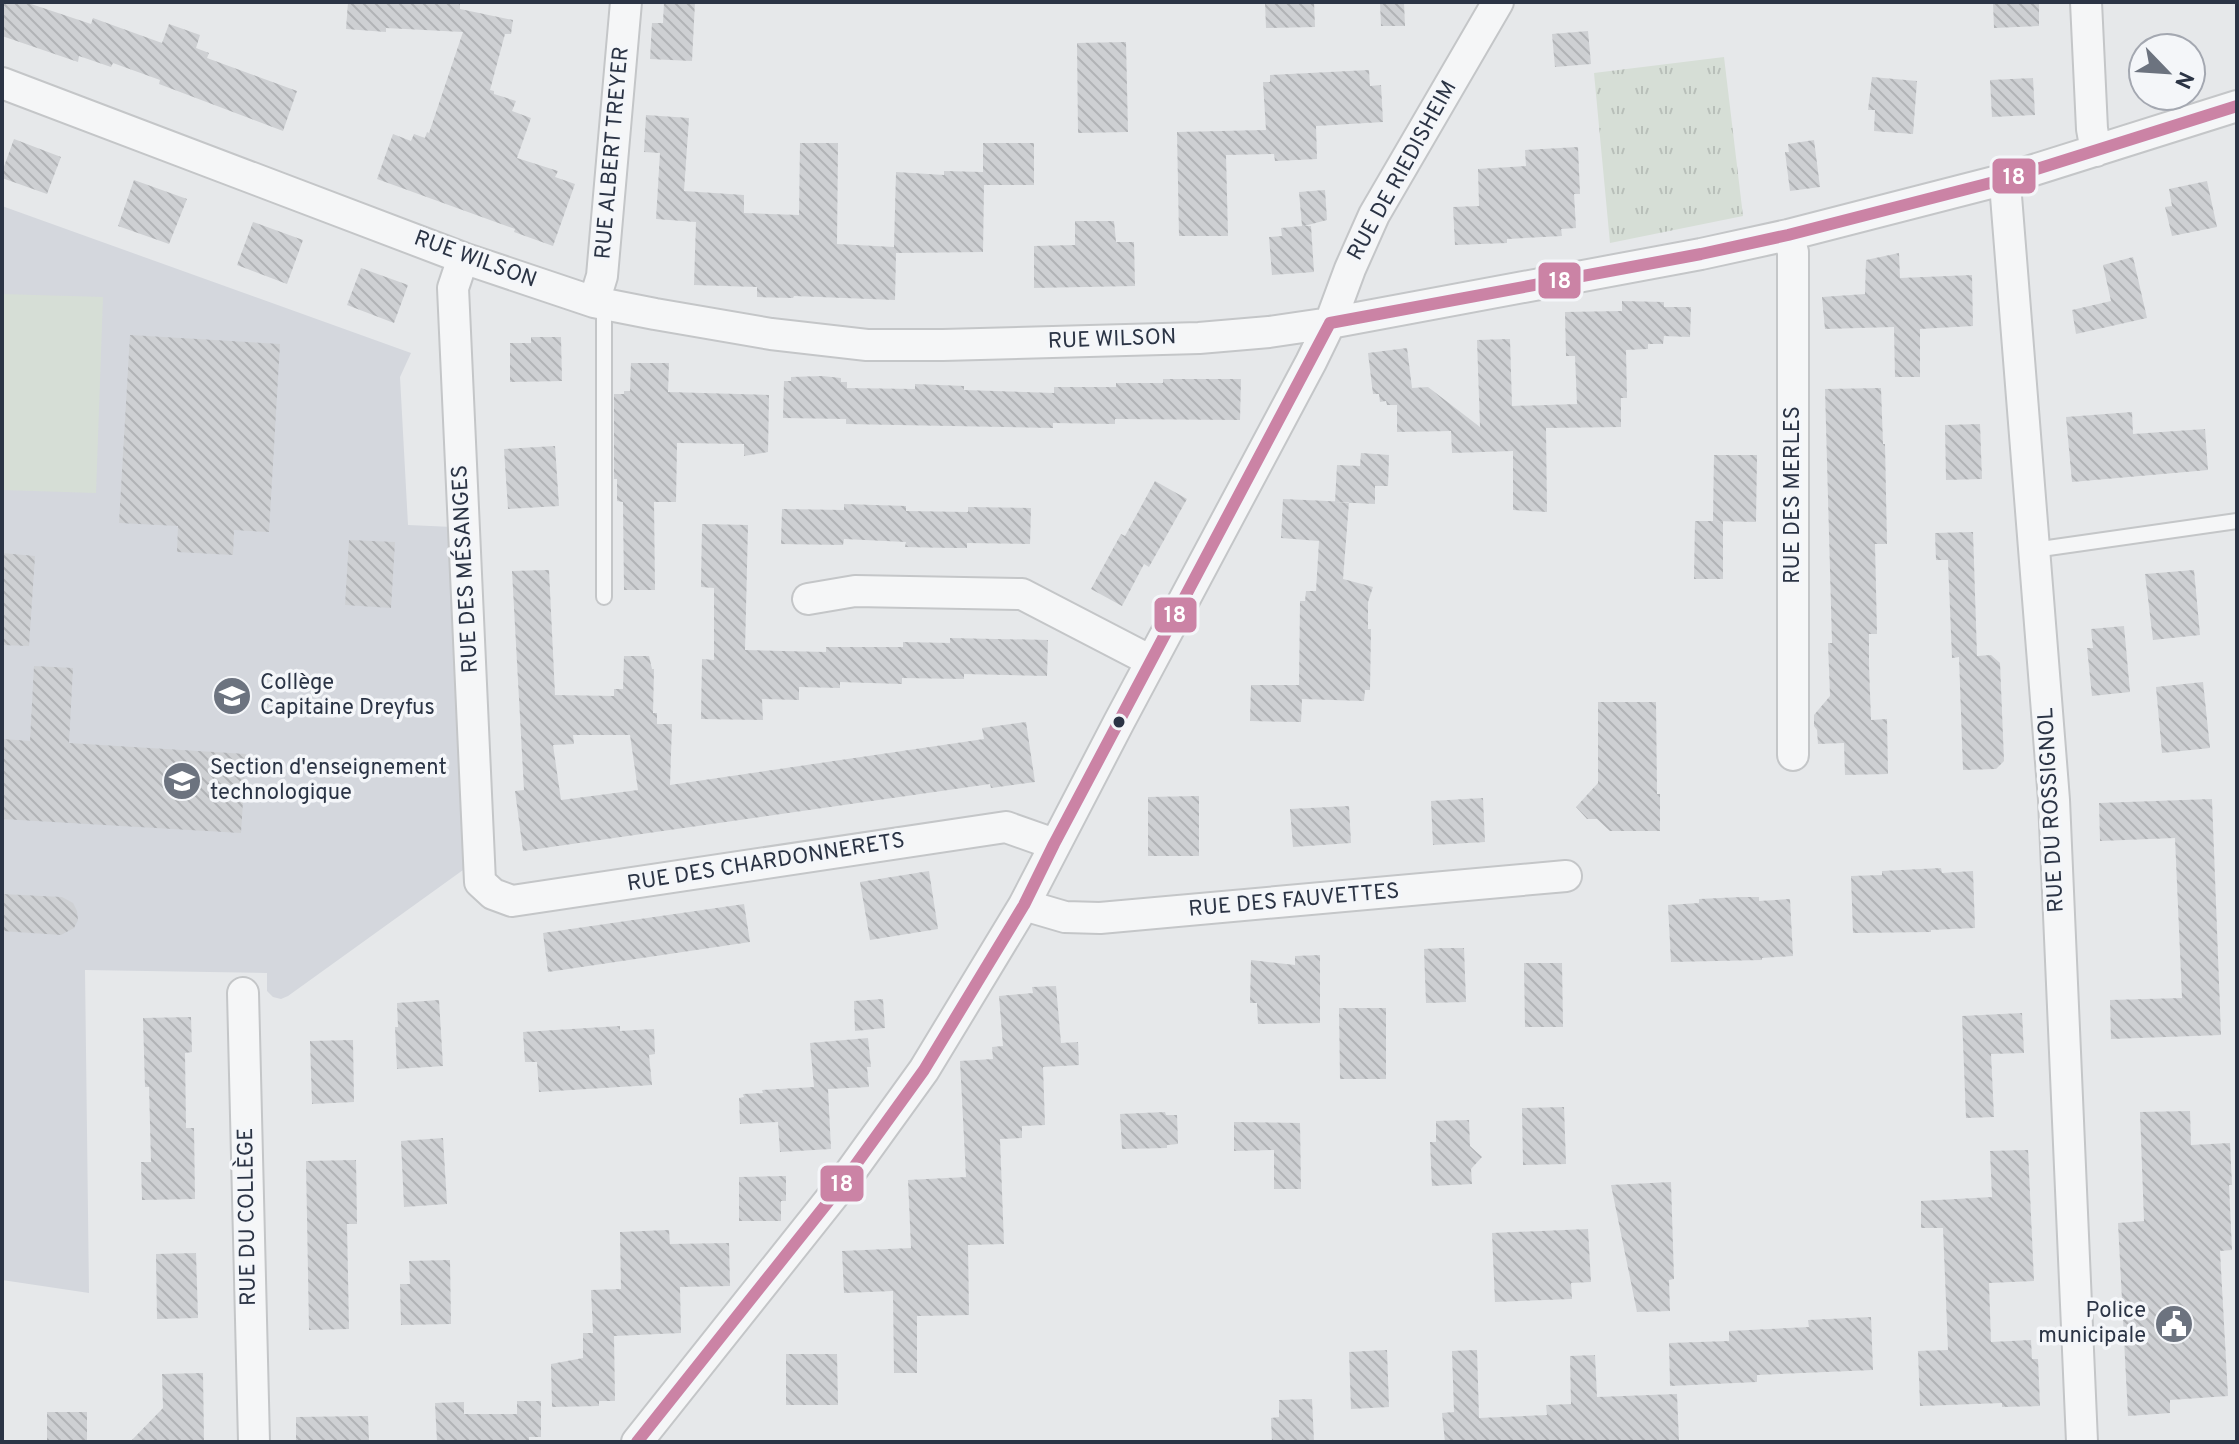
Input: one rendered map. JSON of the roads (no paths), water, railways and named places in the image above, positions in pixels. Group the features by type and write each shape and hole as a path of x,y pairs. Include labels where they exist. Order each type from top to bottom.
{"street":[{"name":"RUE ALBERT TREYER","path":"599,303 626,2"},
{"name":"RUE DE RIEDISHEIM","path":"637,1442 854,1167 924,1070 1024,905 1330,323 1374,215 1498,2"},
{"path":"2086,2 2092,129 2096,151"},
{"name":"RUE WILSON","path":"2,83 463,258 599,303 771,334 867,345 1199,338 1330,323 1788,235 2002,180 2237,106"},
{"name":"RUE DU ROSSIGNOL","path":"2002,180 2006,196 2054,800 2082,1442"},
{"name":"RUE DES MERLES","path":"1788,235 1793,252 1793,755"},
{"name":"RUE DES MÉSANGES","path":"463,258 453,288 480,882"},
{"path":"808,599 855,591 1022,594 1151,661"},
{"name":"RUE DES CHARDONNERETS","path":"480,882 493,894 512,901 1006,827 1054,844"},
{"name":"RUE DES FAUVETTES","path":"1024,905 1065,917 1100,918 1566,876"},
{"name":"RUE DU COLLÈGE","path":"243,993 254,1442"}],"lane":[{"path":"599,303 604,597"},
{"path":"2034,550 2237,521"}],"place":[{"name":"Collège Capitaine Dreyfus","path":"232,696"},
{"name":"Section d'enseignement technologique","path":"182,781"},
{"name":"Police municipale","path":"2174,1324"}]}
